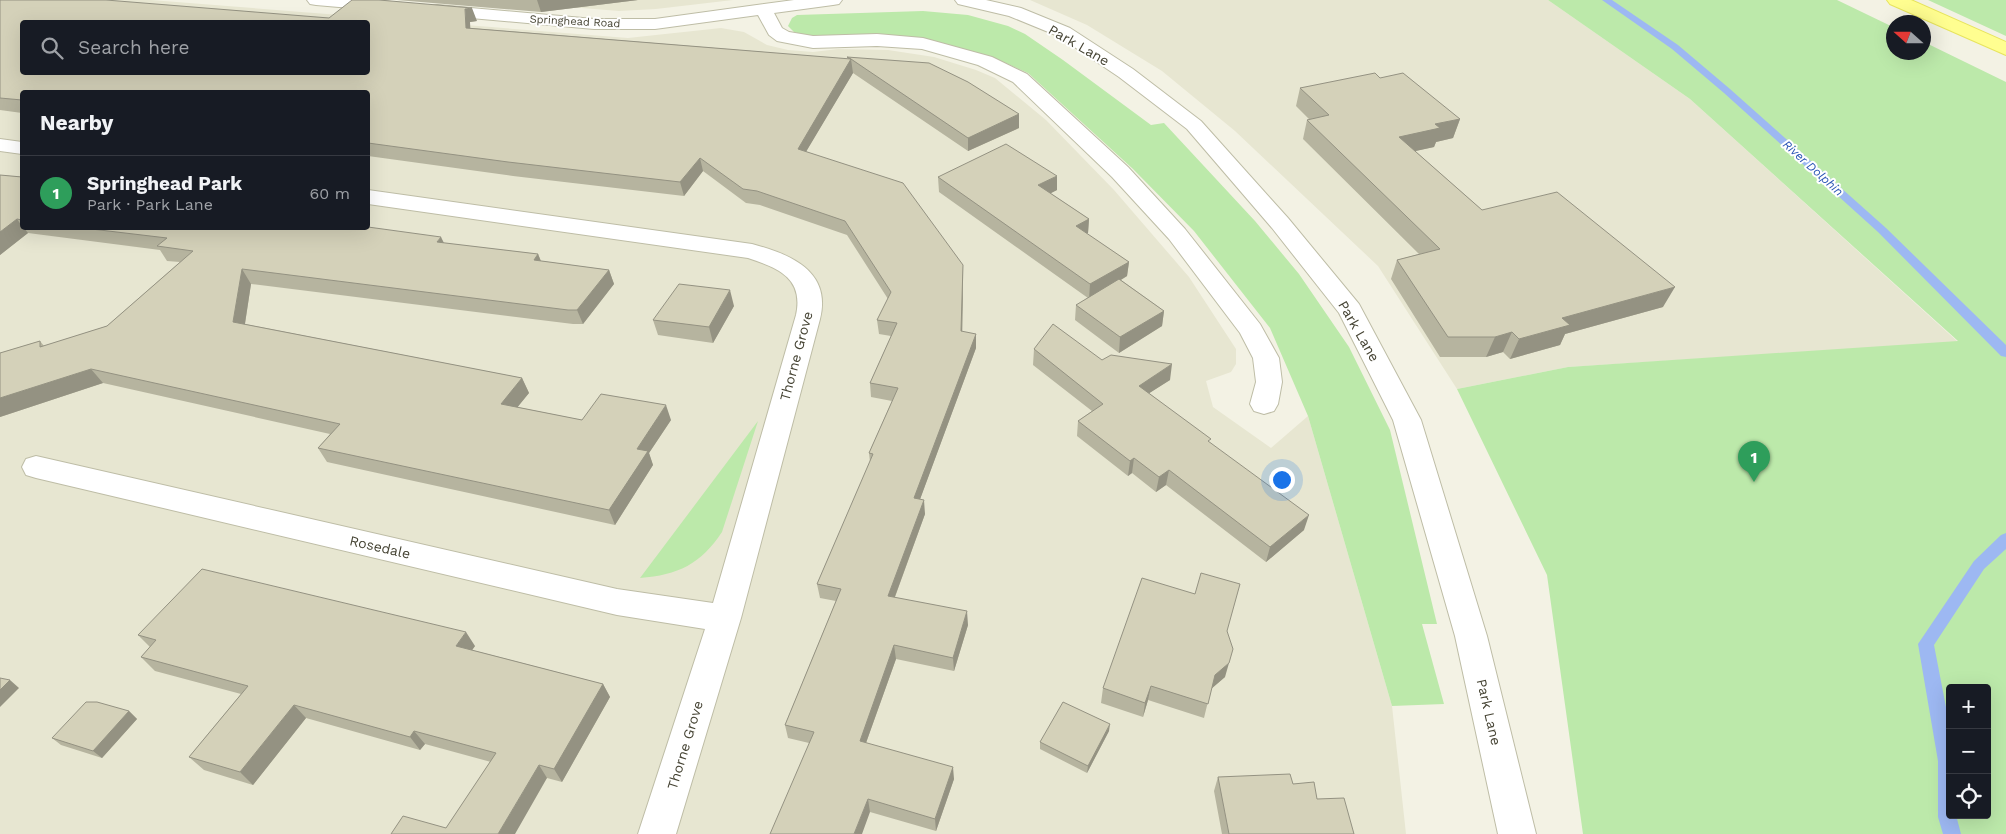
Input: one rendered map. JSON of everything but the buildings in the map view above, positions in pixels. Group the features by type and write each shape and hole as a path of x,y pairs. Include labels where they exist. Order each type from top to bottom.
{"main road":[{"path":"1896,0 2001,47"}],"street":[{"name":"Springhead Road","path":"316,0 594,24 655,24 833,0"},
{"name":"Park Lane","path":"964,0 1014,12 1064,32 1126,73 1194,126 1280,223 1350,310 1407,420 1471,636 1517,834"},
{"path":"763,9 775,31 790,39 813,42 877,40 923,44 985,61 1020,78 1120,172 1171,227 1251,330 1266,358 1269,382 1264,404"},
{"path":"0,145 20,148"},
{"name":"Thorne Grove","path":"370,197 752,251 786,262 805,280 811,304 803,336 725,618 657,834"},
{"name":"Rosedale","path":"36,467 617,602 673,612 725,618"}],"shaded area":[{"path":"0,0 151,0 628,38 721,28 744,32 767,45 788,50 813,52 838,49 888,50 934,57 995,78 1046,120 1114,190 1189,277 1236,349 1236,364 1231,372 1206,381 1213,407 1271,448 1308,416 1392,706 1406,834 0,834"},
{"path":"485,0 733,0 656,9 619,11"},
{"path":"1030,0 1548,0 1690,99 1958,342 1568,367 1457,389 1378,266 1235,131 1162,71 1087,25"}],"green space":[{"path":"1548,0 1837,0 1886,24 1886,60 1931,60 1931,45 2006,82 2006,834 1583,834 1547,575 1457,389 1568,367 1958,341 1690,99"},
{"path":"1928,0 2006,0 2006,36"},
{"path":"923,11 968,15 1008,26 1025,34 1063,60 1151,125 1164,123 1255,221 1299,274 1349,347 1390,430 1437,624 1422,624 1444,704 1392,706 1308,416 1270,328 1194,231 1133,169 1028,73 992,57 931,40 863,34 807,36 794,32 788,26 792,18 797,15"},
{"path":"758,421 722,532 714,543 697,560 677,571 640,578"}],"waterway":[{"name":"River Dolphin","path":"1606,0 1675,47 1727,91 1882,230 2006,353"},
{"name":"River Dolphin","path":"1952,834 1947,817 1947,761 1926,644 1979,565 2006,539"}],"place":[{"name":"Springhead Park","path":"1754,482"}]}
